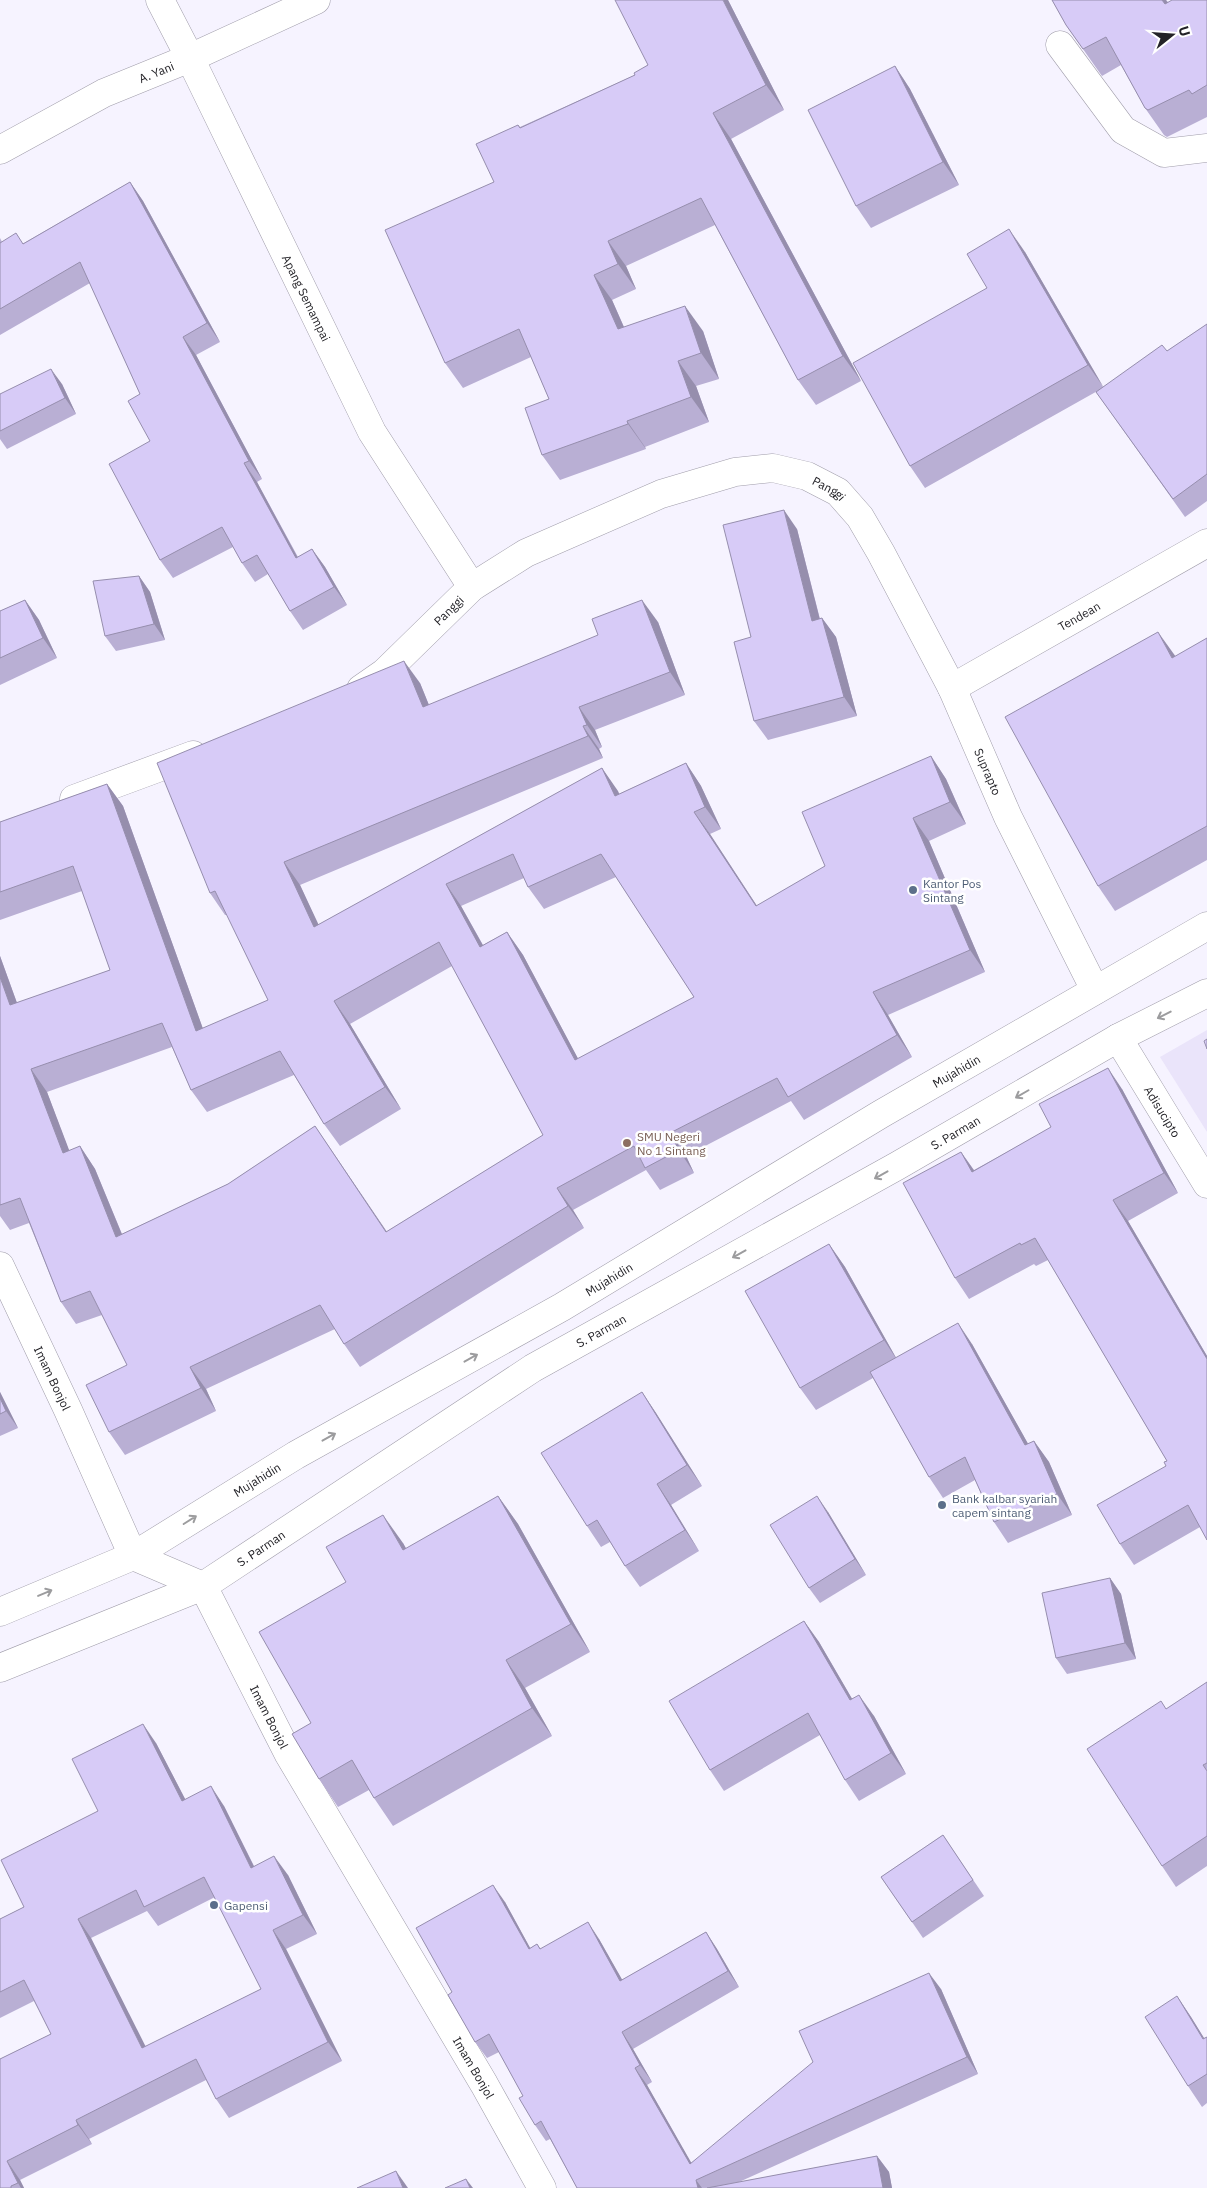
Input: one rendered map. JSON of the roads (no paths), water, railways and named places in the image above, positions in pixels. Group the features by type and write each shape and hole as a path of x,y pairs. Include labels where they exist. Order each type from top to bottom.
{"street":[{"name":"Apang Semampai","path":"160,0 372,432 472,586"},
{"name":"A. Yani","path":"0,150 104,93 190,58 316,0"},
{"path":"1060,45 1123,130 1164,153 1207,148"},
{"name":"Panggi","path":"340,700 384,673 472,586 526,553 662,494 735,472 773,468 808,476 838,492 860,517 881,553"},
{"name":"Tendean","path":"952,688 1207,543"},
{"name":"Suprapto","path":"881,553 952,688 1008,817 1095,990"},
{"path":"55,806 220,745"},
{"name":"Mujahidin","path":"0,1612 132,1556 296,1455 562,1307 881,1114 1207,926"},
{"name":"S. Parman","path":"0,1668 204,1586 533,1368 888,1171 1118,1038 1207,993"},
{"name":"Adisucipto","path":"1118,1038 1207,1184"},
{"name":"Imam Bonjol","path":"0,1266 68,1410 132,1556"},
{"path":"132,1556 204,1586"},
{"name":"Imam Bonjol","path":"204,1586 288,1753 484,2084 542,2188"}],"place":[{"name":"Kantor Pos Sintang","path":"913,890"},
{"name":"SMU Negeri No 1 Sintang","path":"627,1143"},
{"name":"Bank kalbar syariah capem sintang","path":"942,1505"},
{"name":"Gapensi","path":"214,1905"}]}
